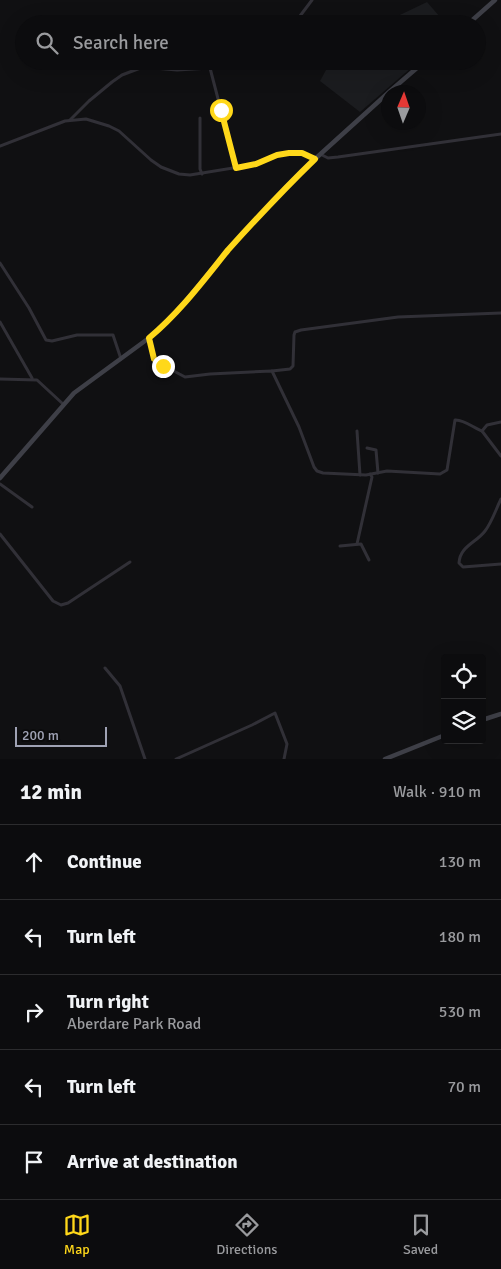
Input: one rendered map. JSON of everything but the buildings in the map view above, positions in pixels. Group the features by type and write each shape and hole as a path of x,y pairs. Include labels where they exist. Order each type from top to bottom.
{"street":[{"path":"301,15 312,0"},
{"path":"478,15 494,0"},
{"path":"70,120 112,82 133,70"},
{"path":"211,70 236,168"},
{"path":"398,85 415,70"},
{"path":"0,478 63,404 89,380 149,338 175,314 228,250 270,204 320,154 381,100"},
{"path":"200,118 200,170 202,174"},
{"path":"0,146 70,120 86,120 109,126 127,136 151,160 161,167 179,174 202,174 236,168 256,164 277,155 289,153 302,153 315,159"},
{"path":"320,154 324,157 338,157 501,134"},
{"path":"0,263 29,308 46,340 52,341 82,335 113,335 120,359"},
{"path":"149,338 155,361 185,377 272,371 293,366 294,335 295,332 302,330 398,317 501,313"},
{"path":"0,322 1,328 32,378"},
{"path":"272,371 299,427 314,467 323,473 360,475 387,471 419,474 443,472 447,470 455,420 459,419 482,431 501,456"},
{"path":"0,379 32,378 38,380 63,404"},
{"path":"482,431 487,425 501,422"},
{"path":"357,431 360,475"},
{"path":"367,448 376,450 378,473"},
{"path":"357,544 372,477 370,474"},
{"path":"0,484 32,507"},
{"path":"501,499 486,530 465,548 459,557 459,563 463,567 501,564"},
{"path":"0,534 53,601 61,605 68,603 130,562"},
{"path":"340,546 361,544 369,560"},
{"path":"105,668 120,686 145,759"},
{"path":"176,759 275,713 288,744 284,759"},
{"path":"486,719 501,714"},
{"path":"385,759 441,737"}],"shaded area":[{"path":"427,2 438,15 400,15"},
{"path":"326,70 409,70 391,85 381,85 381,94 360,112 320,81"}],"route":[{"path":"163,366 154,359 149,338 175,314 228,250 288,185 315,159 297,152 277,155 256,164 236,168 221,110"}]}
